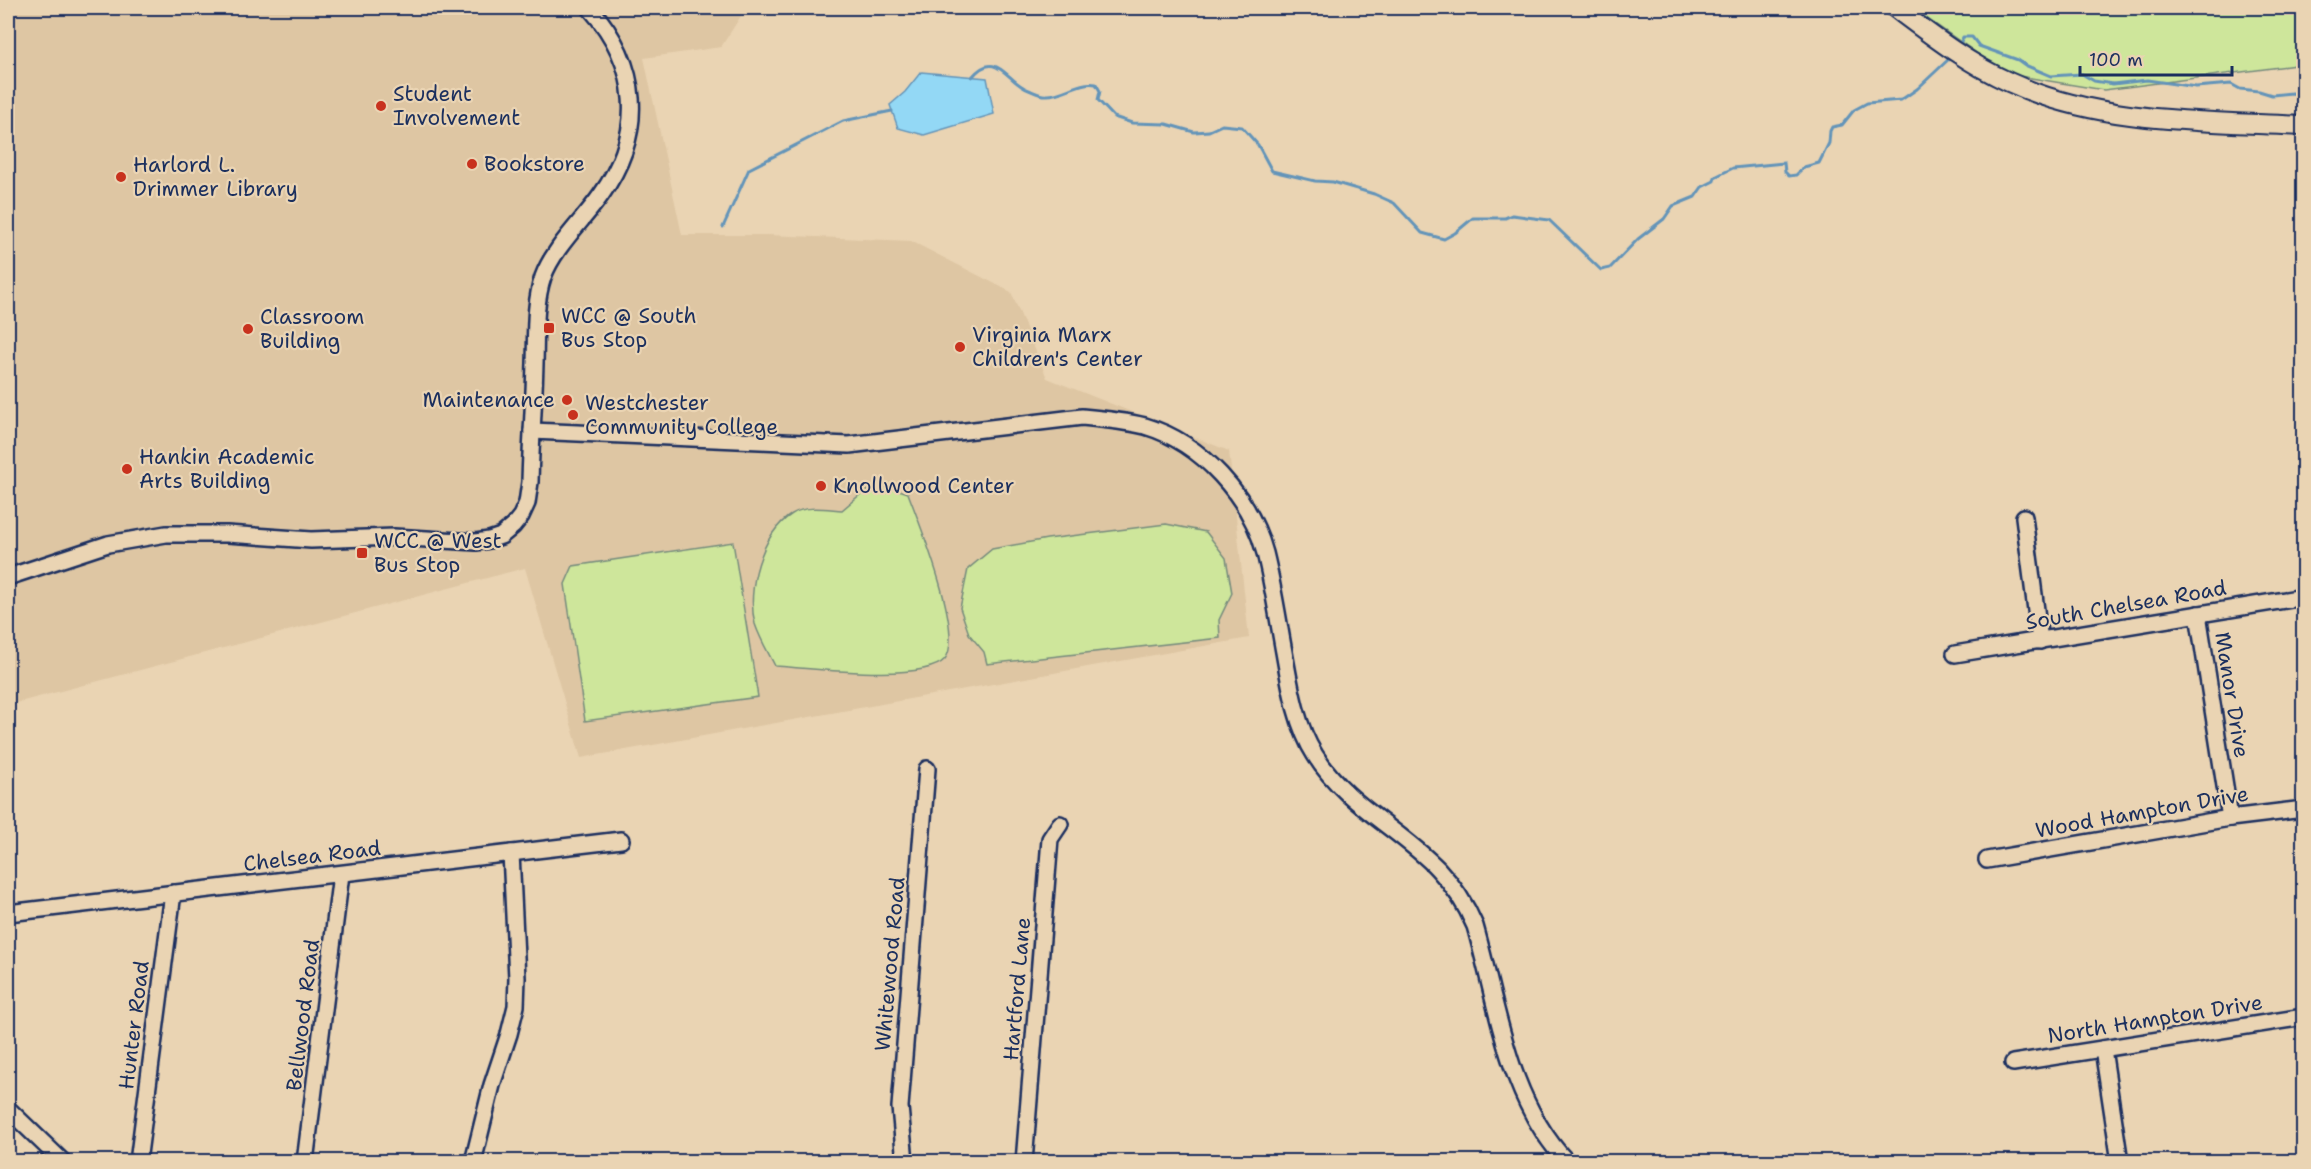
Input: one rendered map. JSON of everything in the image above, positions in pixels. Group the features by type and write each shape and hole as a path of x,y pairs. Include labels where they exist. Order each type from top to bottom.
{"main road":[{"path":"1895,8 1979,67 2044,97 2076,106 2122,114 2304,126"}],"street":[{"path":"8,577 108,544 166,534 227,534 311,540 394,537 476,542 501,536 513,526 524,509 530,482 537,309 544,276 558,252 603,193 619,165 628,141 632,119 632,95 620,51 611,34 590,8"},
{"path":"532,431 849,445 1082,417 1116,420 1147,427 1169,436 1193,451 1215,470 1240,498 1253,522 1265,553 1295,705 1303,730 1315,755 1332,778 1353,799 1439,870 1466,907 1476,926 1518,1084 1534,1118 1557,1152 1567,1161"},
{"path":"2024,518 2040,641"},
{"name":"South Chelsea Road","path":"1955,654 2304,597"},
{"name":"Manor Drive","path":"2198,614 2230,818"},
{"name":"Whitewood Road","path":"905,1161 900,1107 927,769"},
{"name":"Wood Hampton Drive","path":"1987,860 2230,818 2304,809"},
{"name":"Hartford Lane","path":"1024,1161 1050,839 1060,824"},
{"name":"Chelsea Road","path":"8,913 621,840"},
{"path":"473,1161 516,1006 517,978 511,853"},
{"name":"Bellwood Road","path":"305,1161 341,874"},
{"name":"Hunter Road","path":"138,1161 173,893"},
{"name":"North Hampton Drive","path":"2013,1063 2304,1017"},
{"path":"2103,1049 2120,1161"},
{"path":"8,1109 63,1161"}],"shaded area":[{"name":"Westchester Community College","path":"8,8 746,8 721,47 644,58 682,235 768,235 911,241 1011,292 1047,378 1229,451 1249,638 581,758 525,568 8,705"}],"green space":[{"path":"1912,8 2303,8 2303,64 2104,90 2007,74"},
{"path":"879,486 908,493 930,552 945,603 950,646 945,659 933,666 891,672 775,666 757,630 753,610 758,564 772,535 781,523 798,511 816,508 842,510 862,493"},
{"path":"1166,524 1206,532 1226,558 1232,593 1219,620 1220,638 987,664 984,652 969,634 960,608 968,569 992,549 1047,539"},
{"path":"733,542 758,697 585,721 565,584 573,566"}],"water":[{"path":"921,72 987,78 994,114 924,135 898,128 890,105 905,92"}],"waterway":[{"path":"1959,46 1963,37 1972,37 1979,46 2018,60 2051,76 2082,74 2094,81 2113,84 2147,80 2196,87 2231,84 2240,89 2272,95 2292,93 2304,96"},
{"path":"972,77 981,69 995,66 1022,86 1045,95 1059,93 1083,84 1096,84 1100,91 1098,100 1114,117 1132,123 1166,124 1194,132 1209,131 1222,125 1242,127 1258,145 1272,171 1315,181 1333,182 1374,194 1394,203 1422,233 1444,239 1473,218 1505,218 1512,215 1549,220 1601,270 1610,268 1638,239 1664,219 1673,206 1695,197 1702,187 1714,181 1715,177 1733,168 1784,163 1785,172 1789,176 1796,175 1804,167 1819,163 1829,143 1832,127 1842,125 1854,110 1867,103 1901,100 1917,89 1950,58"},
{"path":"723,227 749,169 843,121 892,111"}],"place":[{"name":"Student Involvement","path":"381,106"},
{"name":"Bookstore","path":"472,164"},
{"name":"Harlord L. Drimmer Library","path":"121,177"},
{"name":"WCC @ South Bus Stop","path":"549,328"},
{"name":"Classroom Building","path":"248,329"},
{"name":"Virginia Marx Children's Center","path":"960,347"},
{"name":"Maintenance","path":"567,400"},
{"name":"Westchester Community College","path":"573,415"},
{"name":"Hankin Academic Arts Building","path":"127,469"},
{"name":"Knollwood Center","path":"821,486"},
{"name":"WCC @ West Bus Stop","path":"362,553"}]}
